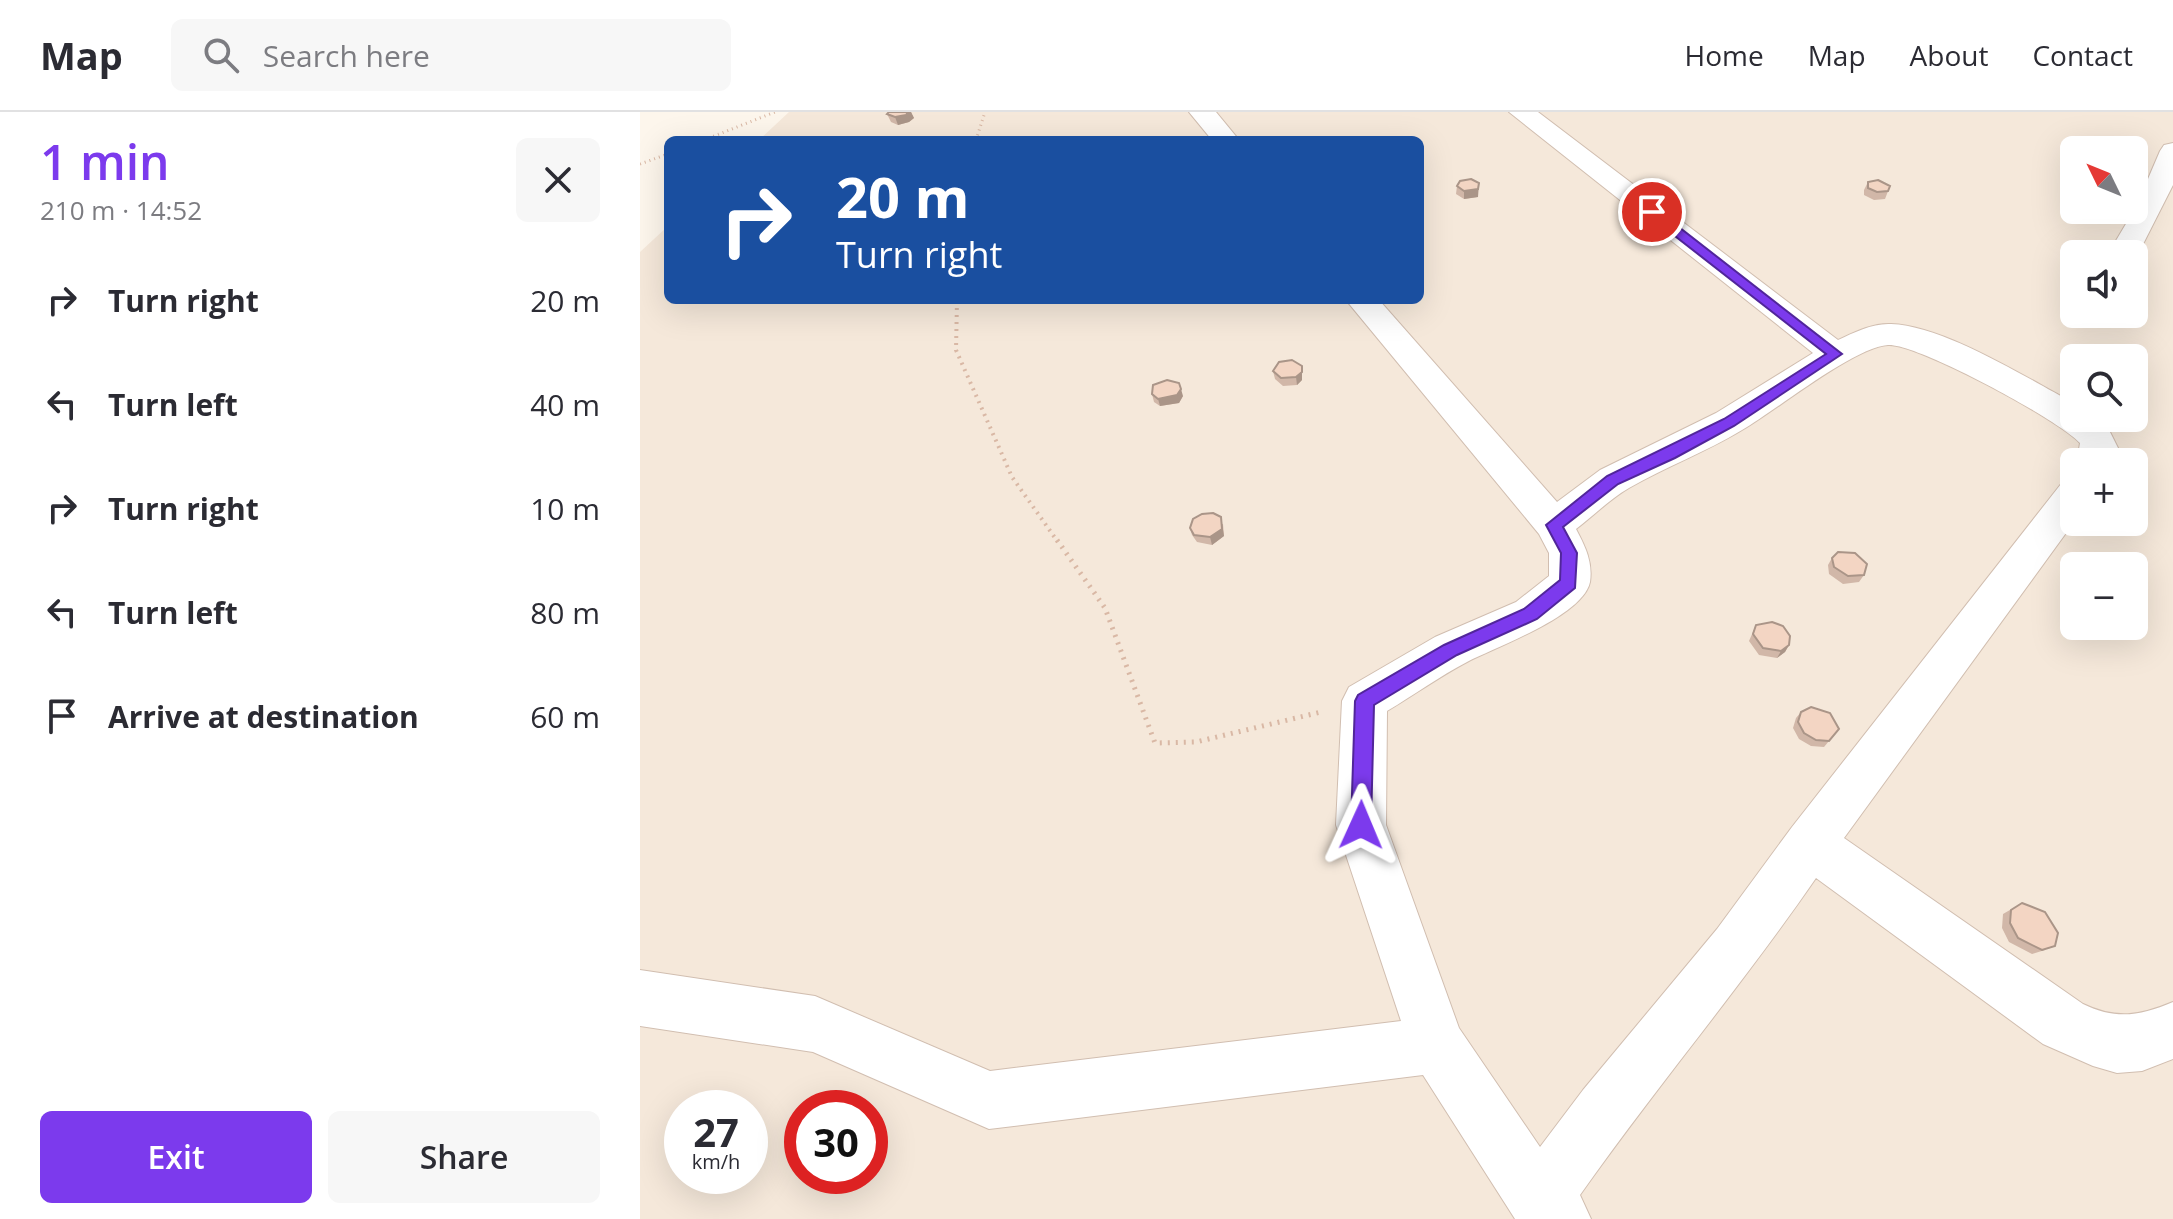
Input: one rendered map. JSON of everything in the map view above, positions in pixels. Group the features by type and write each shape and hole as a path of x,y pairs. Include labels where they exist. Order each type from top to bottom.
{"street":[{"path":"1202,112 1223,136"},
{"path":"1522,112 1835,354"},
{"path":"2131,240 2150,207 2173,151"},
{"path":"1365,304 1554,525 1569,553 1569,583 1531,614 1450,650 1365,701 1361,825 1437,1045 1549,1209 1604,1111 1736,948 1810,844 2060,513"},
{"path":"1554,525 1613,480 1670,455 1729,422 1835,354 1872,337 1890,334 1909,337 1951,353 2051,405 2091,430 2099,441 2100,448"},
{"path":"1810,844 2030,1001 2093,1039 2121,1045 2145,1044 2173,1030"},
{"path":"640,998 815,1024 989,1100 1437,1045"}],"path":[{"path":"714,136 775,112"},
{"path":"977,136 985,112"},
{"path":"640,164 664,155"},
{"path":"957,304 956,350 1012,477 1105,608 1155,743 1196,742 1365,701"}],"shaded area":[{"path":"789,112 2173,112 2173,1219 640,1219 640,252 664,230 664,304 1424,304 1424,136 763,136"}],"building":[{"path":"908,112 895,117 887,114"},
{"path":"1471,179 1479,183 1478,189 1464,191 1457,186 1460,181"},
{"path":"1878,180 1890,186 1888,191 1877,192 1868,188 1868,182"},
{"path":"1292,360 1302,366 1302,372 1296,377 1281,378 1273,371 1279,362"},
{"path":"1167,380 1179,383 1181,389 1177,395 1158,399 1152,394 1153,385"},
{"path":"1213,513 1221,517 1222,529 1210,537 1194,535 1190,528 1193,519"},
{"path":"1838,552 1855,553 1867,564 1864,575 1848,576 1834,567 1832,558"},
{"path":"1772,622 1783,626 1790,636 1789,645 1781,651 1763,648 1753,634 1756,625"},
{"path":"1811,707 1830,713 1839,729 1829,741 1816,740 1804,733 1798,722 1801,712"},
{"path":"2022,903 2045,912 2058,933 2055,946 2042,950 2018,938 2010,923 2011,910"}],"route":[{"path":"1361,825 1365,701 1450,650 1531,614 1569,583 1569,553 1554,525 1613,480 1670,455 1729,422 1835,354 1652,212"}]}
